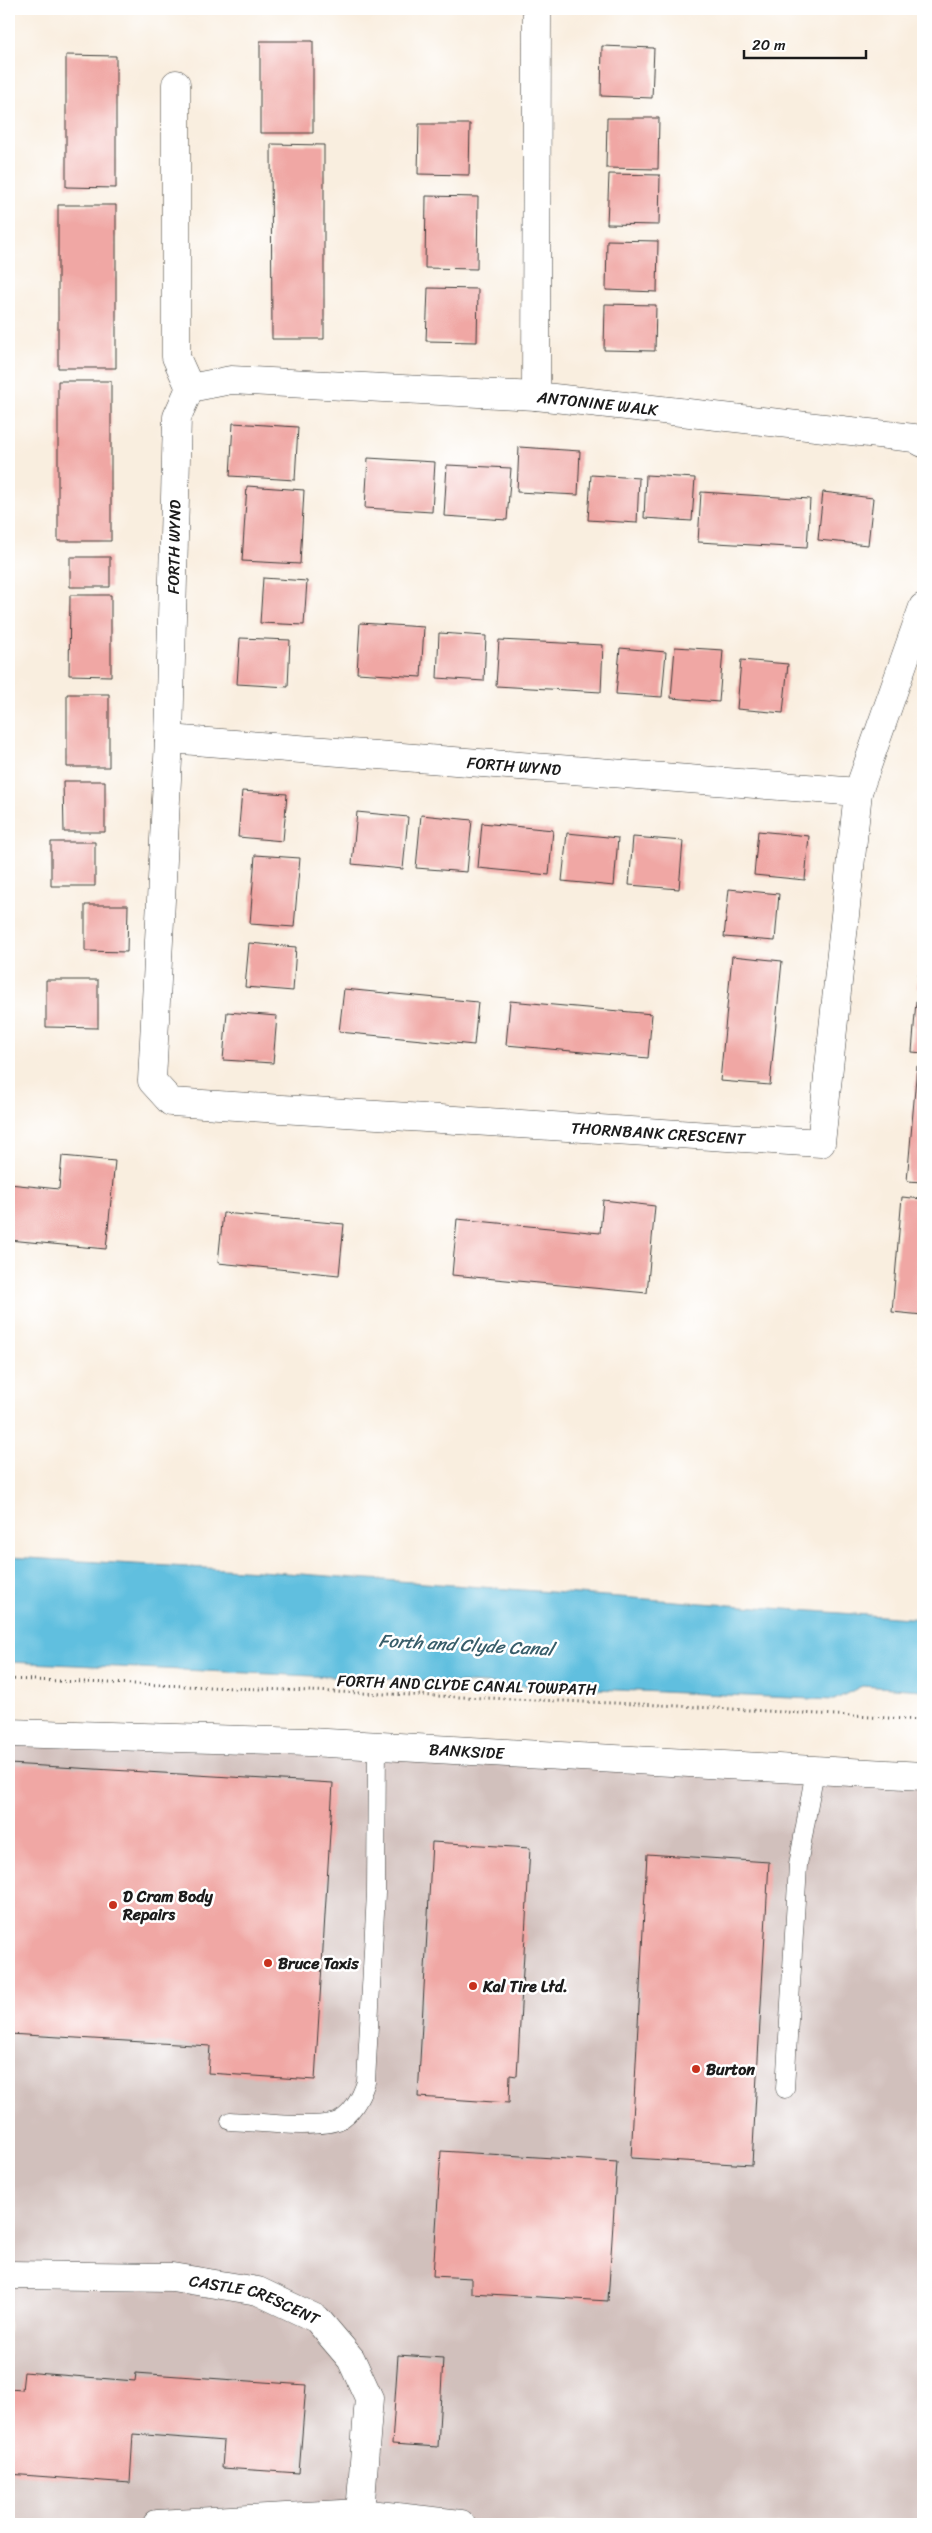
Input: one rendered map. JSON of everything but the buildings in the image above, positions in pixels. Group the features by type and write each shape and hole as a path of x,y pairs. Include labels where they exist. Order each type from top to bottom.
{"street":[{"name":"ANTONINE WALK","path":"537,9 536,396 914,438 923,443"},
{"path":"176,84 176,357 190,388 231,380 536,396"},
{"name":"FORTH WYND","path":"152,1081 161,938 169,738 177,417 190,388"},
{"path":"858,792 923,607"},
{"name":"FORTH WYND","path":"169,738 858,792"},
{"name":"THORNBANK CRESCENT","path":"152,1081 171,1102 821,1144 858,792"},
{"name":"BANKSIDE","path":"9,1733 377,1746 923,1776"},
{"name":"CASTLE CRESCENT","path":"9,2275 172,2276 258,2291 317,2319 351,2358 369,2398 360,2513"},
{"path":"157,2524 360,2513 461,2524"}],"lane":[{"path":"230,2122 312,2124 339,2120 359,2101 366,2082 376,1893 377,1746"},
{"path":"785,2089 798,1865 815,1770"}],"path":[{"name":"FORTH AND CLYDE CANAL TOWPATH","path":"9,1679 662,1705 923,1720"}],"shaded area":[{"path":"9,1733 923,1776 923,2524 9,2524"}],"water":[{"name":"Forth and Clyde Canal","path":"9,1557 259,1571 923,1619 923,1690 862,1686 834,1700 9,1662"}],"place":[{"name":"D Cram Body Repairs","path":"113,1905"},
{"name":"Bruce Taxis","path":"268,1963"},
{"name":"Kal Tire Ltd.","path":"473,1986"},
{"name":"Burton","path":"696,2069"}]}
